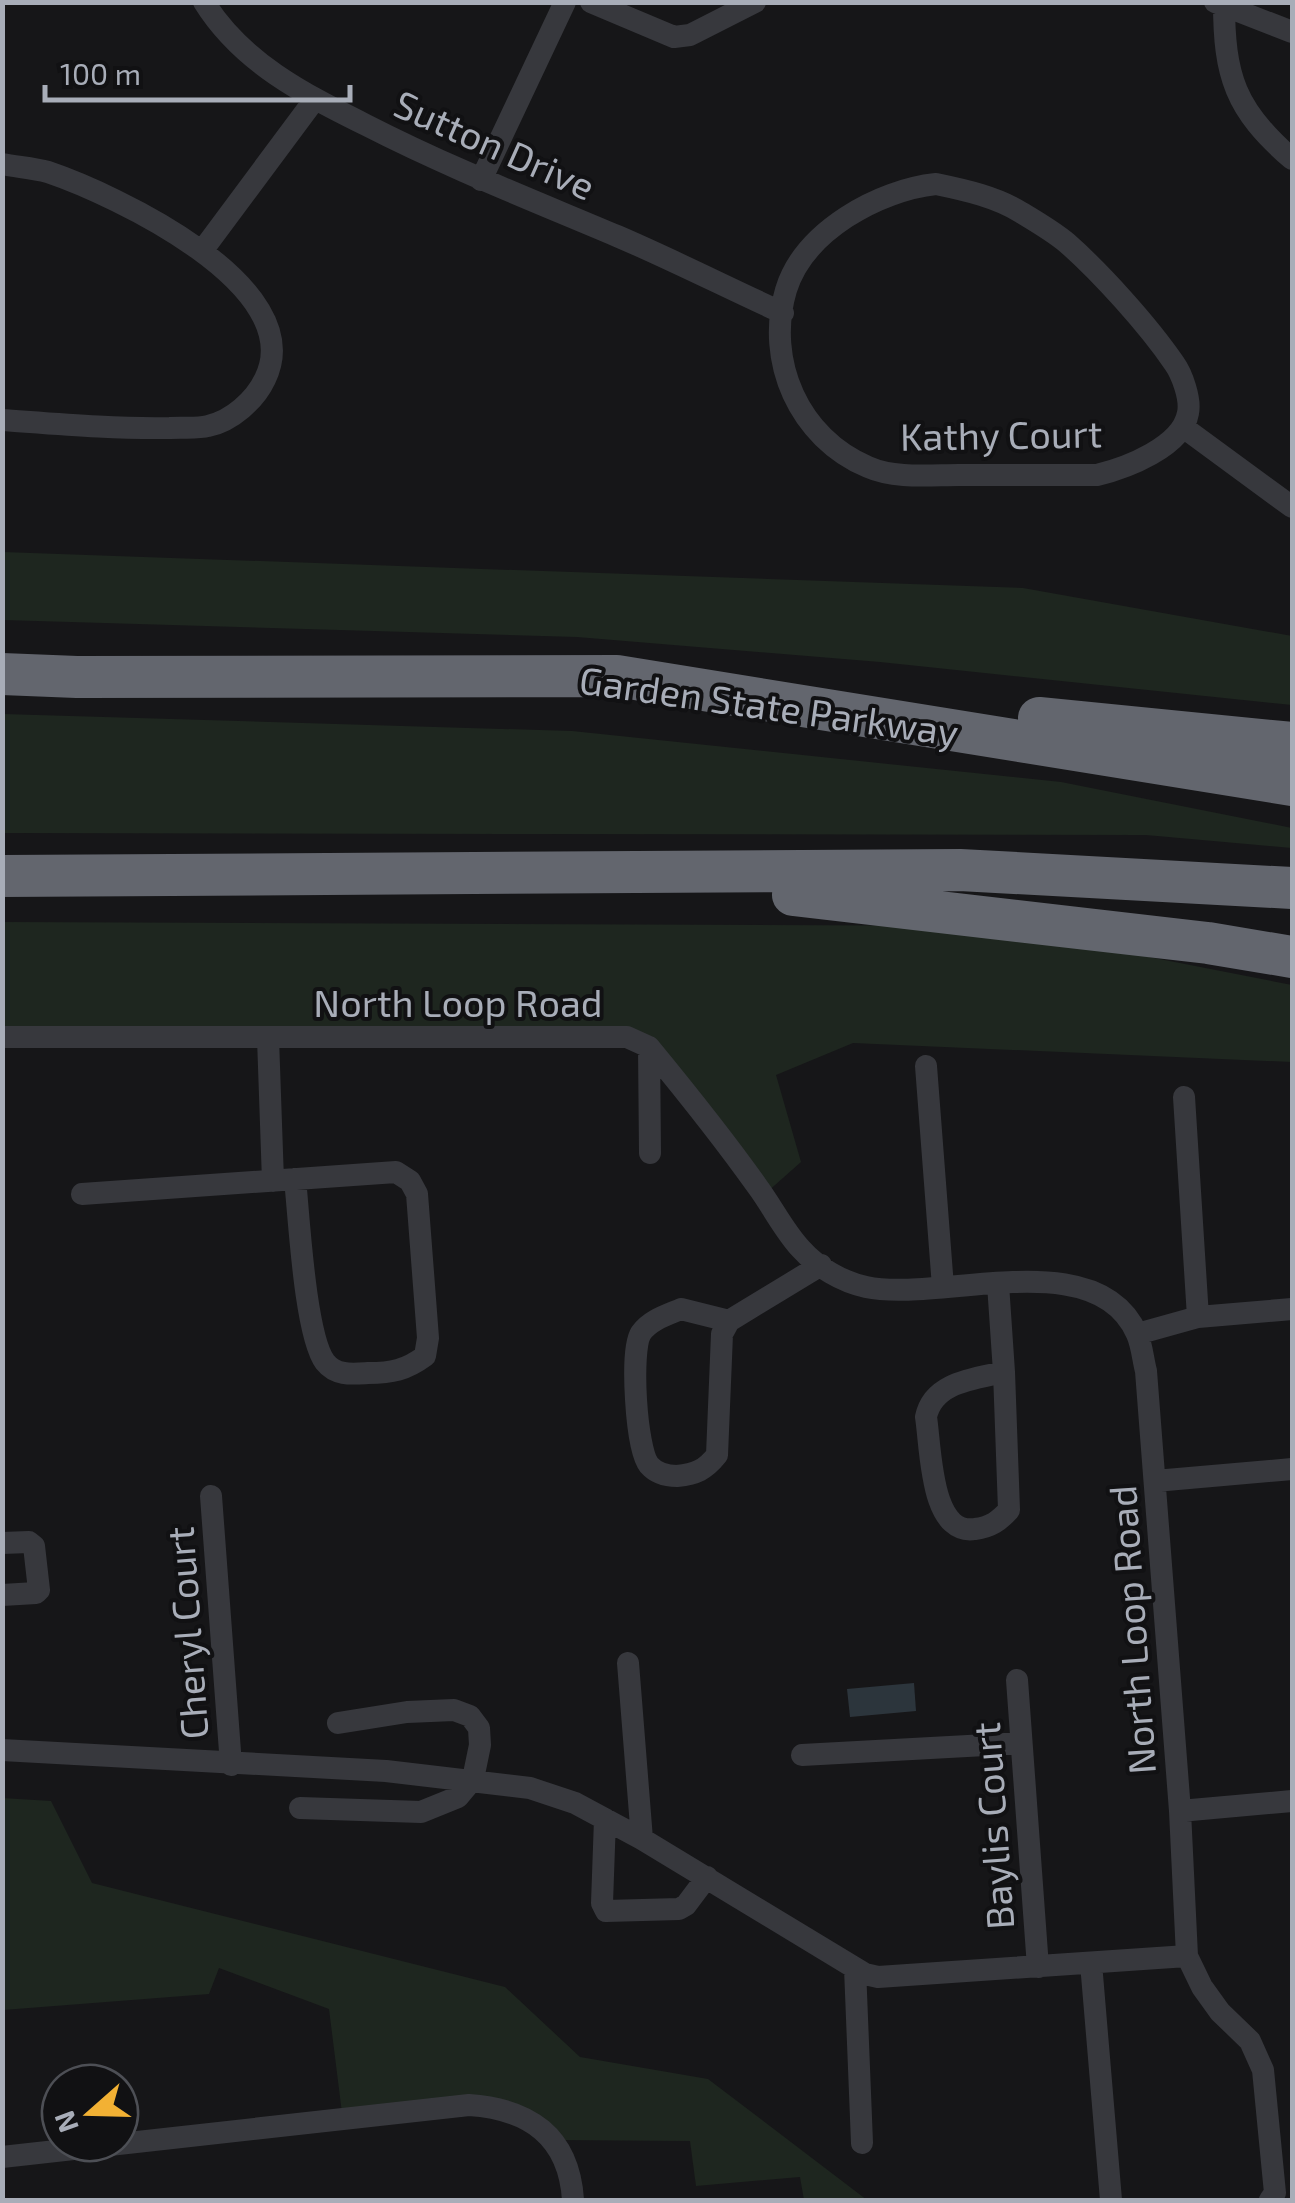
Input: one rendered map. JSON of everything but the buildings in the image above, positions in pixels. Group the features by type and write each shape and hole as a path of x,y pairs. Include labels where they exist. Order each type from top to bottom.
{"highway":[{"name":"Garden State Parkway","path":"2,674 617,676 1292,785"},
{"path":"617,676 1292,742"},
{"path":"2,876 960,870 1292,888"},
{"path":"608,874 1208,942 1292,957"}],"street":[{"name":"Sutton Drive","path":"204,2 238,44 272,74 315,99 441,164 619,237 783,313"},
{"path":"481,180 565,2"},
{"path":"592,2 674,37 690,34 755,2"},
{"path":"1292,32 1221,4 1226,64 1237,90 1261,132 1292,158"},
{"path":"202,251 315,99"},
{"path":"2,164 45,171 85,187 164,225 202,251 253,299 267,326 272,350 267,377 252,400 228,419 208,426 136,428 2,420"},
{"name":"Kathy Court","path":"936,184 968,190 1019,210 1066,243 1119,297 1176,365 1189,412 1183,427 1167,444 1112,472 1097,475 904,474 869,468 829,444 799,410 784,375 780,338 786,288 808,252 835,226 882,198 916,186 936,184"},
{"path":"1183,427 1292,507"},
{"name":"North Loop Road","path":"2,1037 627,1037 649,1047 757,1186 801,1250 837,1278 867,1288 896,1290 1063,1282 1093,1293 1123,1313 1137,1334 1146,1372 1180,1810 1187,1956"},
{"path":"82,1194 284,1180 396,1172 410,1181 418,1194 428,1338 425,1356 396,1372 344,1374 327,1365 320,1352 284,1180 268,1038"},
{"path":"649,1047 650,1153"},
{"path":"926,1066 944,1287"},
{"path":"1184,1097 1198,1317"},
{"path":"730,1321 681,1309 654,1320 641,1333 635,1350 641,1449 650,1466 667,1476 706,1469 717,1455 722,1334 730,1321 821,1265"},
{"path":"998,1284 1004,1372 1008,1510 997,1522 966,1530 952,1524 940,1504 926,1417 929,1403 946,1388 1004,1372"},
{"path":"1137,1334 1198,1317 1292,1310"},
{"path":"1154,1481 1292,1469"},
{"name":"Cheryl Court","path":"211,1496 231,1765"},
{"path":"2,1543 29,1542 34,1546 39,1590 2,1596"},
{"path":"628,1663 642,1838"},
{"name":"Baylis Court","path":"1016,1680 1038,1967"},
{"path":"300,1808 421,1812 458,1796 472,1779 480,1745 479,1728 470,1716 454,1710 407,1712 338,1723"},
{"path":"802,1756 1020,1743"},
{"path":"2,1750 386,1771 530,1788 576,1803 642,1838 855,1968 878,1976 1187,1956 1220,2012 1250,2041 1263,2070 1276,2198"},
{"path":"1180,1810 1292,1801"},
{"path":"605,1819 602,1903 606,1911 678,1908 686,1905 706,1877"},
{"path":"1092,1964 1111,2200"},
{"path":"855,1968 862,2143"},
{"path":"2,2157 469,2105 497,2107 533,2122 550,2138 566,2165 573,2200"},
{"path":"1268,2109 1292,2108"}],"shaded area":[{"path":"3,552 1023,588 1292,636 1292,705 880,662 577,637 3,620"},
{"path":"3,714 572,731 1061,782 1292,828 1292,848 1146,835 3,833"},
{"path":"3,922 991,926 1292,985 1292,1062 853,1043 776,1075 801,1162 766,1193 637,1038 3,1035"},
{"path":"914,1683 916,1711 850,1717 847,1689"},
{"path":"2,1798 51,1801 92,1883 505,1987 580,2057 708,2079 867,2200 804,2200 800,2177 696,2186 690,2141 554,2140 485,2097 342,2113 329,2009 219,1968 209,1994 3,2010"}]}
